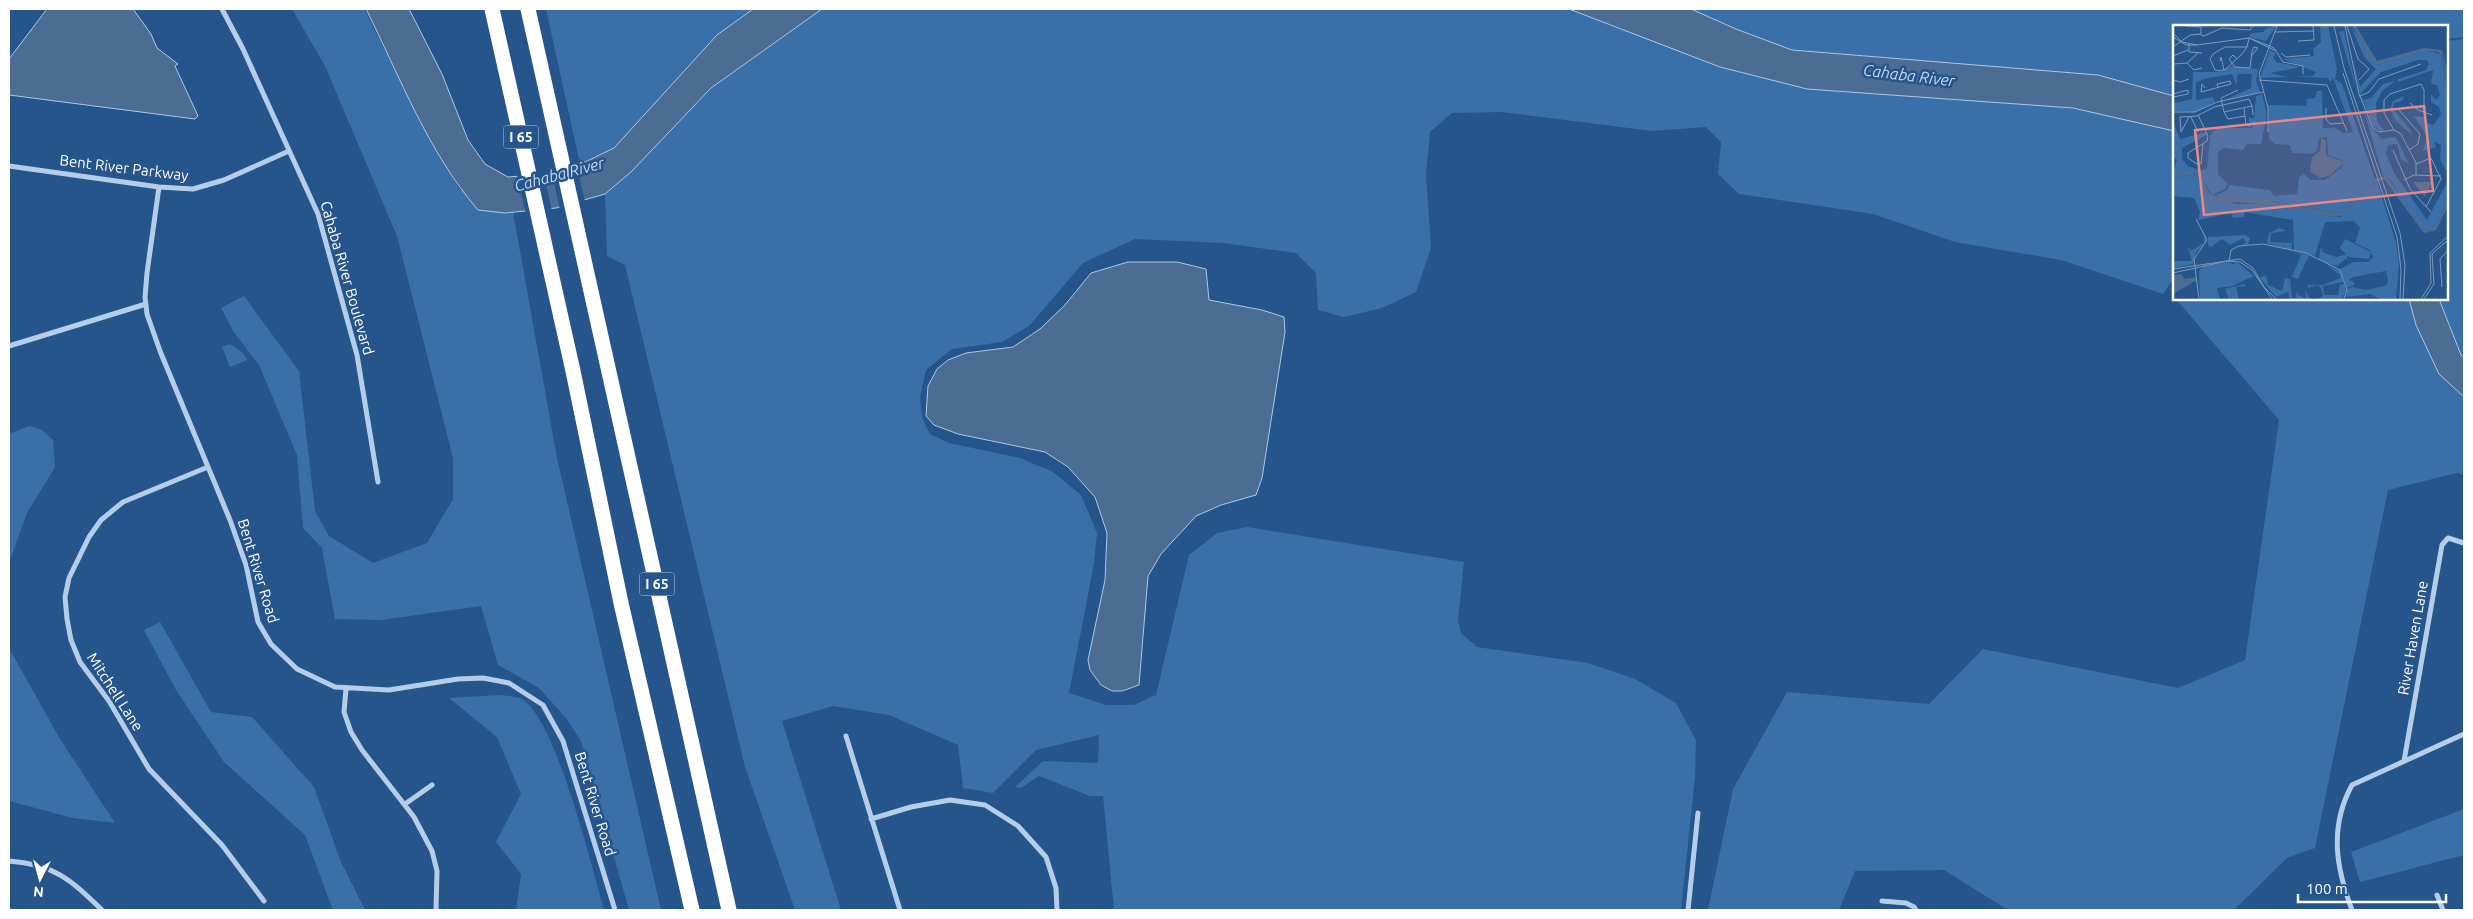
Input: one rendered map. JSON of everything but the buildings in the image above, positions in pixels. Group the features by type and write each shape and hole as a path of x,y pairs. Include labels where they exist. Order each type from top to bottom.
{"highway":[{"name":"I 65","path":"492,9 550,264 620,603 692,910"},
{"name":"I 65","path":"528,9 730,910"}],"street":[{"name":"Cahaba River Boulevard","path":"222,9 318,214 351,332 378,482"},
{"name":"Bent River Parkway","path":"9,166 184,190 204,187 289,151"},
{"name":"Bent River Road","path":"159,187 147,273 146,304 160,351 246,564 258,622 271,644 297,669 325,684 346,689 389,690 458,679 483,678 514,686 543,705 563,741 615,910"},
{"path":"9,346 146,304"},
{"name":"Mitchell Lane","path":"208,467 123,502 101,520 89,537 69,578 65,597 66,619 71,640 80,662 109,701 149,769 222,845 264,901"},
{"name":"River Haven Lane","path":"2404,760 2442,545 2448,538 2464,543"},
{"path":"346,689 344,712 351,732 362,750 405,804 432,851 437,871 436,910"},
{"path":"2352,910 2337,863 2337,832 2344,800 2352,785 2464,734"},
{"path":"846,736 900,910"},
{"path":"405,804 432,784"},
{"path":"871,819 911,807 950,800 985,804 1018,826 1046,857 1056,888 1057,910"},
{"path":"1688,910 1698,813"},
{"path":"9,861 37,864 60,873 78,886 102,910"},
{"path":"2437,894 2443,910"},
{"path":"1882,901 1906,903 1916,910"}],"shaded area":[{"path":"292,9 364,9 434,146 459,188 505,213 513,212 557,458 661,910 629,910 581,741 566,718 539,688 498,665 481,606 381,620 335,619 322,548 303,528 297,455 259,365 233,331 221,308 244,296 299,371 315,511 329,536 373,563 427,543 453,499 453,458 397,236 325,66"},
{"path":"546,9 753,9 717,35 614,148 580,164"},
{"path":"822,9 1568,9 1720,67 1807,89 2073,108 2173,131 2173,279 2163,294 2061,260 1955,242 1873,214 1739,194 1718,174 1721,142 1706,127 1652,131 1502,112 1452,113 1430,132 1426,174 1431,248 1416,292 1382,308 1344,317 1318,310 1316,273 1296,253 1223,243 1135,239 1083,263 1029,326 1002,342 952,349 926,370 920,396 922,418 930,434 949,443 1020,458 1053,472 1081,495 1097,533 1094,564 1069,693 1106,705 1134,705 1156,695 1189,555 1217,533 1247,527 1464,562 1458,620 1461,633 1477,647 1588,663 1635,679 1676,703 1696,740 1695,778 1681,910 1114,910 1103,796 1090,796 1039,776 1021,788 1015,787 1043,761 1098,763 1099,735 1036,750 993,793 963,788 958,745 889,715 833,706 782,721 841,910 795,910 745,767 625,265 607,256 605,194 631,172 711,88"},
{"path":"1691,9 2464,9 2464,37 2448,39 2448,25 2173,25 2173,96 2098,75 1792,50 1736,29"},
{"path":"2464,39 2464,358 2461,355 2439,300 2448,300 2448,41"},
{"path":"2177,300 2409,300 2416,325 2439,374 2464,397 2464,475 2457,473 2388,490 2315,848 2287,858 2234,910 2008,910 1944,870 1855,871 1839,910 1708,910 1733,789 1787,692 1929,704 1983,649 2178,688 2245,660 2279,420"},
{"path":"230,344 243,353 247,360 230,367 222,347"},
{"path":"29,426 42,430 53,440 55,467 27,513 9,563 9,434"},
{"path":"160,622 211,712 252,717 314,787 341,862 365,910 333,910 305,835 224,762 176,690 144,630"},
{"path":"9,648 60,739 115,823 73,818 9,801"},
{"path":"499,695 522,699 535,712 547,734 560,763 571,796 604,910 516,910 521,874 496,842 521,794 497,737 449,698"},
{"path":"2464,809 2464,855 2360,882 2351,852"}],"water":[{"path":"47,9 133,9 151,34 157,48 178,64 175,66 198,116 195,119 9,95 9,59"},
{"name":"Cahaba River","path":"366,9 409,9 442,74 468,140 485,164 508,177 547,174 585,162 614,148 717,35 753,9 822,9 711,88 631,172 605,194 556,208 505,213 478,210 460,188 444,164 416,113"},
{"name":"Cahaba River","path":"1569,9 1691,9 1736,29 1792,50 2098,75 2173,96 2173,131 2073,108 1807,89 1720,67"},
{"path":"1128,262 1177,262 1206,269 1209,300 1262,310 1284,317 1285,332 1262,478 1256,495 1221,505 1196,516 1161,554 1148,576 1139,685 1122,691 1112,691 1101,685 1090,670 1088,660 1105,580 1107,533 1095,497 1068,467 1045,452 958,434 934,425 926,416 928,386 937,369 948,360 966,353 1013,347 1040,329 1065,305 1091,273"},
{"path":"2409,300 2439,300 2461,355 2464,358 2464,397 2439,374 2416,325"}],"pier":[{"path":"576,162 585,202 560,209 551,170"},
{"path":"543,171 552,211 526,214 517,174"}]}
